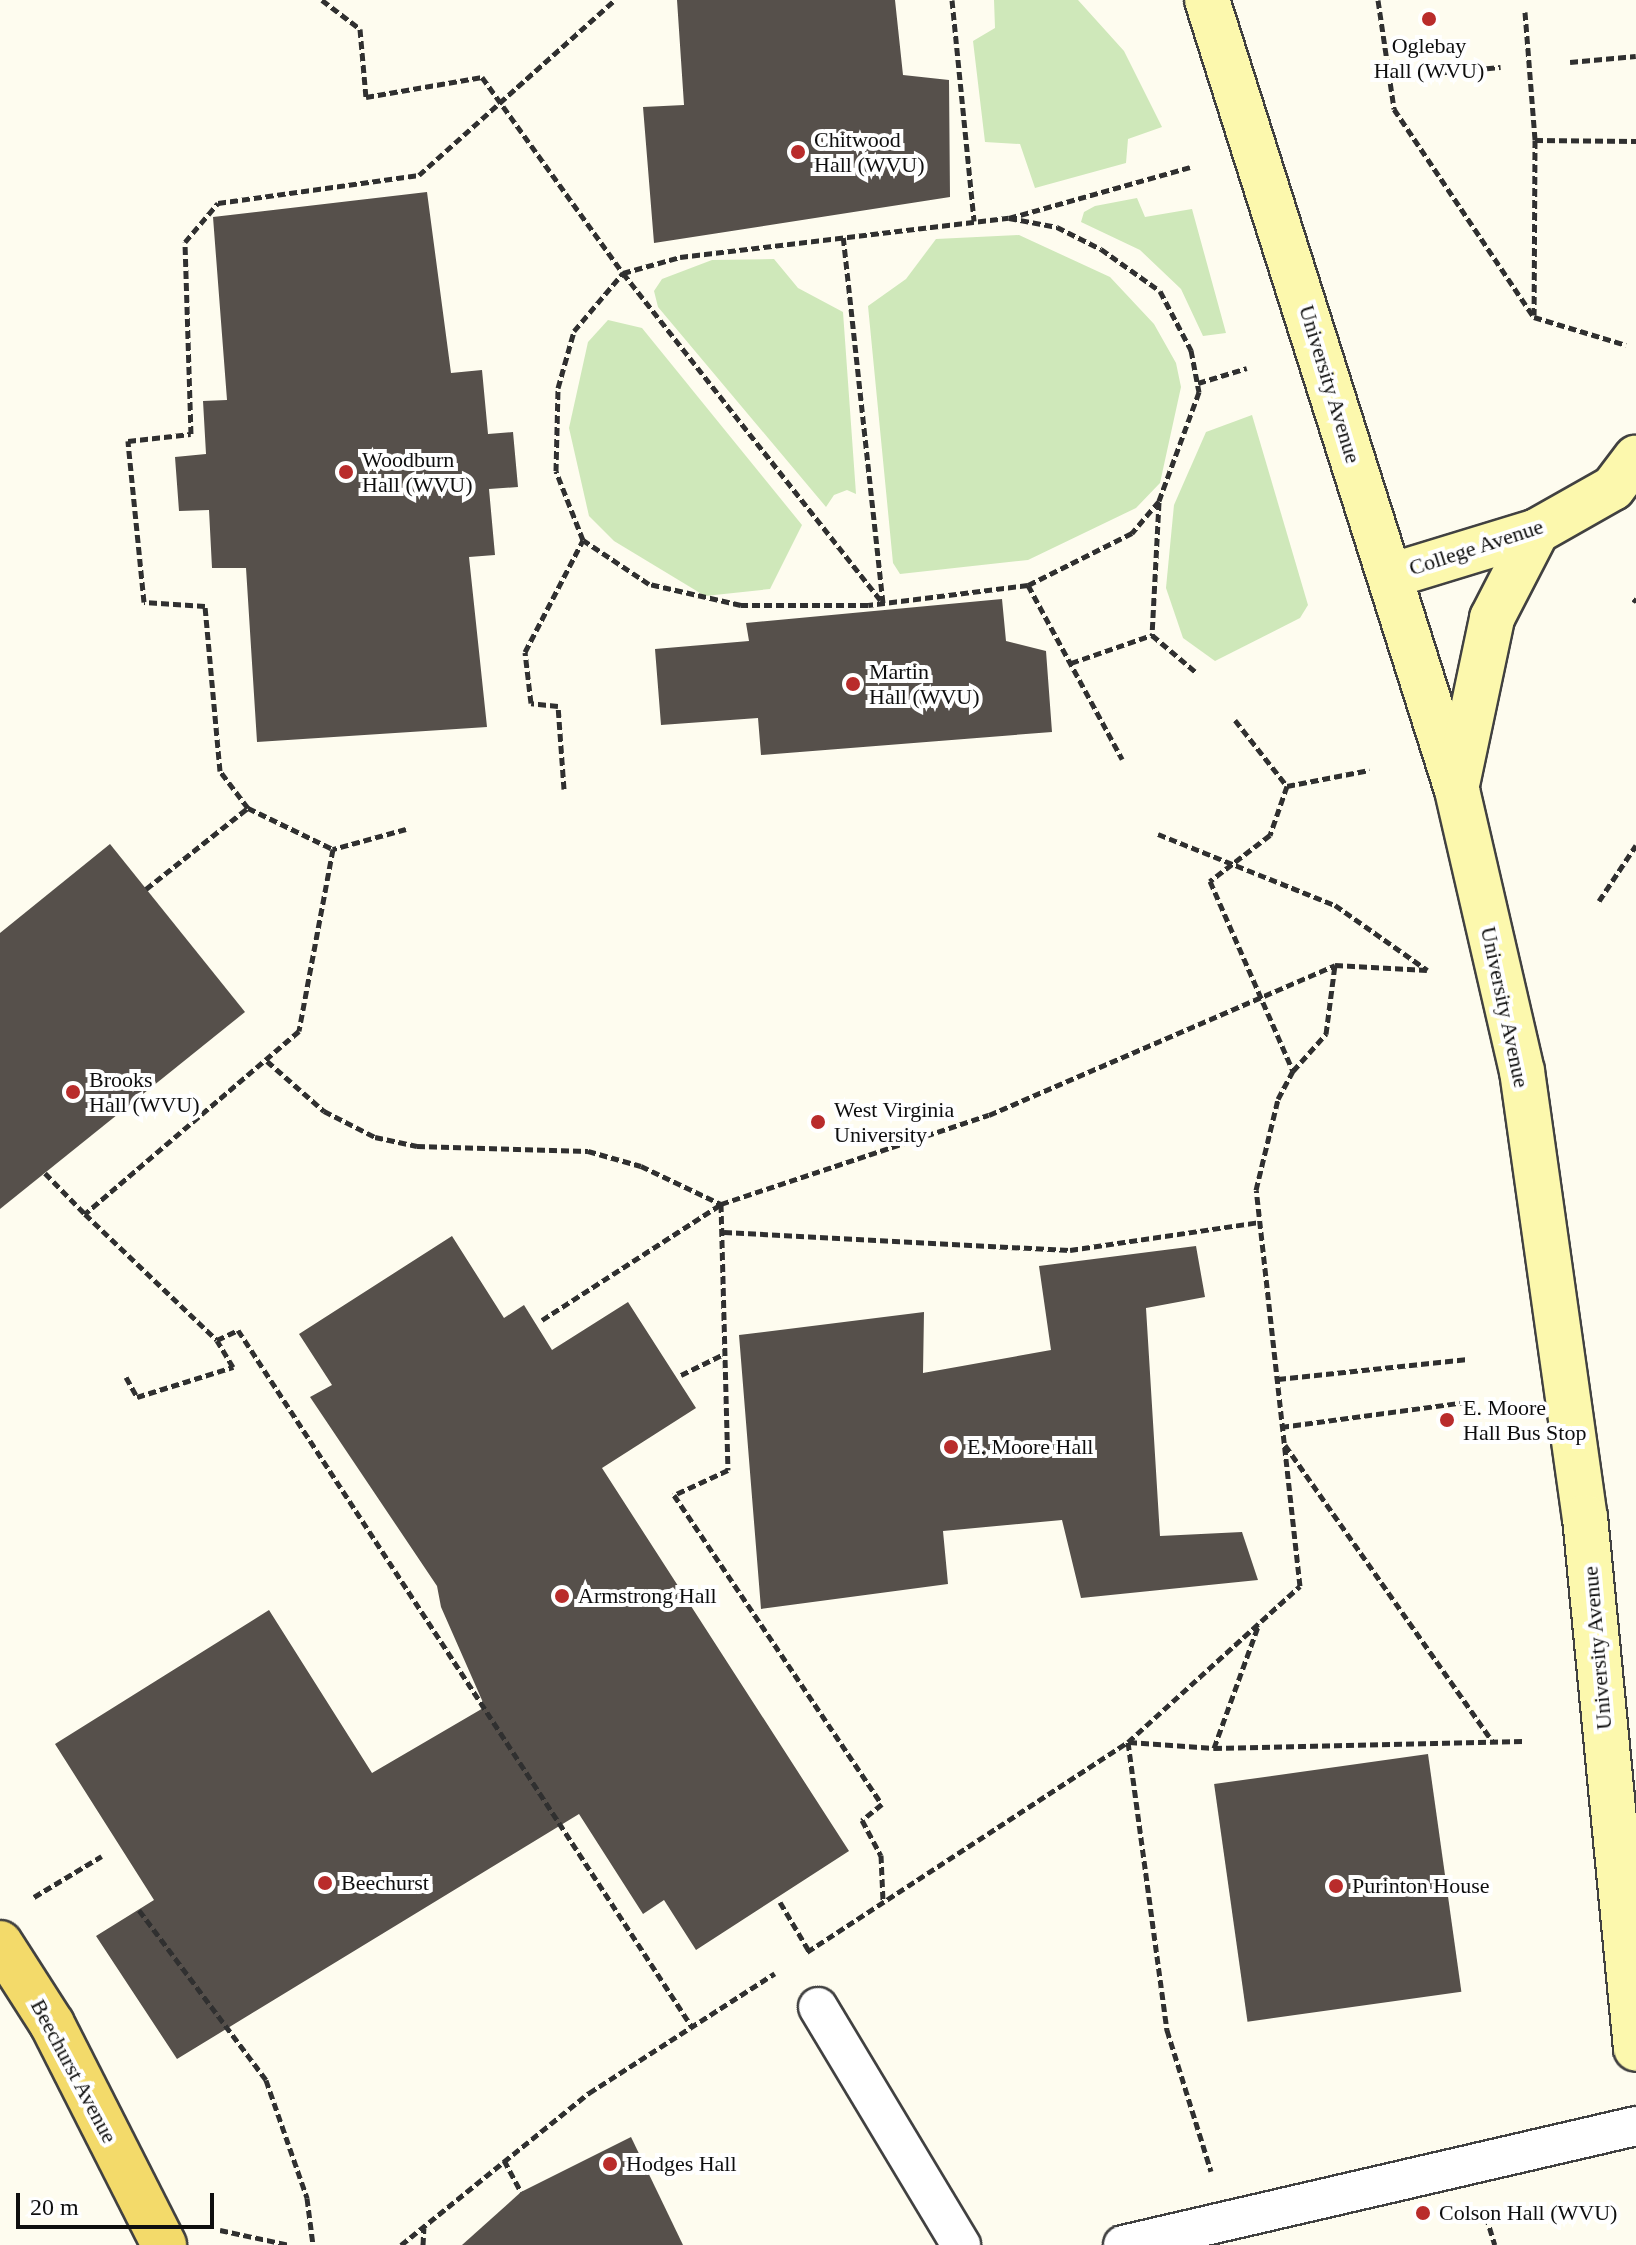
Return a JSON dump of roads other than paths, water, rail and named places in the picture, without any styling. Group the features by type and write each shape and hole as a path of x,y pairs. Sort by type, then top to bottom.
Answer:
{"main road":[{"name":"Beechurst Avenue","path":"0,1943 52,2024 164,2245"}],"street":[{"name":"University Avenue","path":"1207,0 1457,790 1522,1071 1570,1407 1636,2049"},
{"name":"College Avenue","path":"1390,576 1537,531 1613,488 1636,458"},
{"path":"1457,790 1467,719 1492,618 1537,531"}],"lane":[{"path":"818,2007 961,2245"},
{"path":"1123,2245 1636,2126"}],"place":[{"name":"Oglebay Hall (WVU)","path":"1429,19"},
{"name":"Chitwood Hall (WVU)","path":"798,152"},
{"name":"Woodburn Hall (WVU)","path":"346,472"},
{"name":"Martin Hall (WVU)","path":"853,684"},
{"name":"Brooks Hall (WVU)","path":"73,1092"},
{"name":"West Virginia University","path":"818,1122"},
{"name":"E. Moore Hall Bus Stop","path":"1447,1420"},
{"name":"E. Moore Hall","path":"951,1447"},
{"name":"Armstrong Hall","path":"562,1596"},
{"name":"Beechurst","path":"325,1883"},
{"name":"Purinton House","path":"1336,1886"},
{"name":"Hodges Hall","path":"610,2164"},
{"name":"Colson Hall (WVU)","path":"1423,2213"}]}
